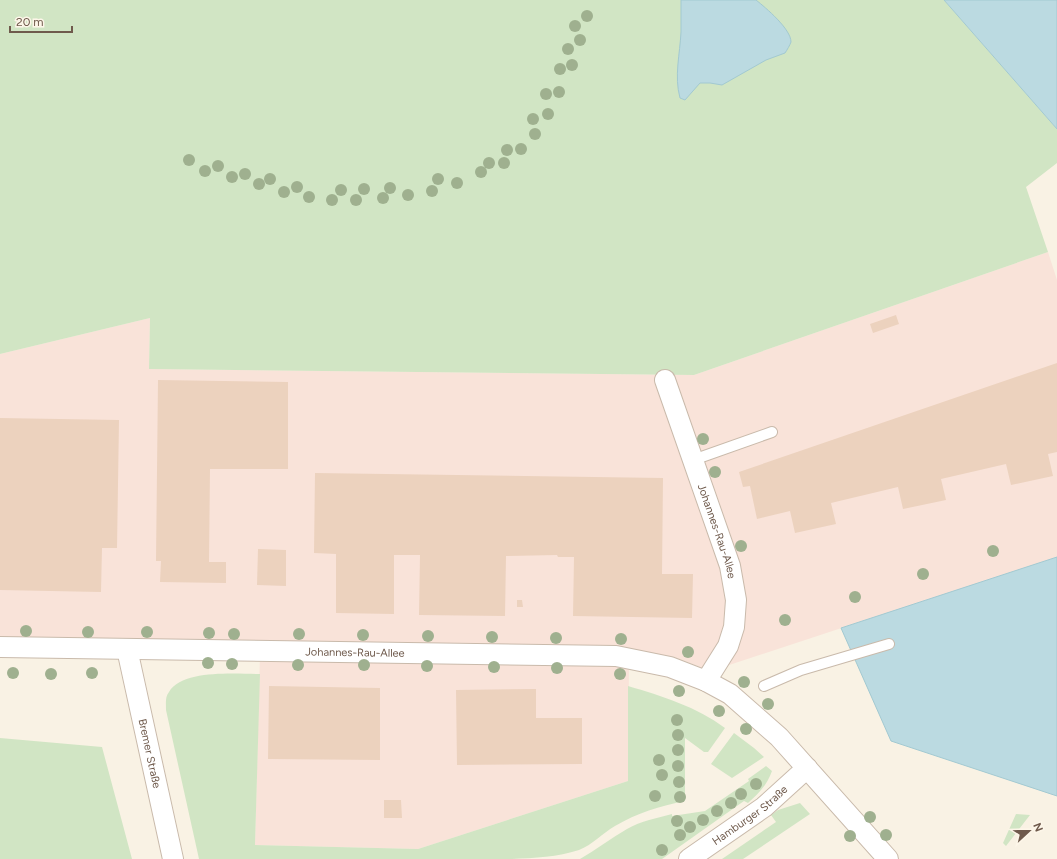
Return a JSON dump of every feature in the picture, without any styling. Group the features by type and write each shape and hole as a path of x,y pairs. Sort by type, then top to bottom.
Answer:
{"street":[{"name":"Johannes-Rau-Allee","path":"665,380 730,566 736,600 734,627 728,646 706,682"},
{"name":"Johannes-Rau-Allee","path":"0,647 616,656 670,667 730,694 779,737 888,859"},
{"name":"Bremer Straße","path":"127,649 173,859"},
{"name":"Hamburger Straße","path":"689,859 764,807 807,768"}],"lane":[{"path":"693,460 772,432"},
{"path":"764,686 801,670 889,644"}],"shaded area":[{"path":"1048,252 1057,280 1057,557 711,671 674,657 614,647 0,640 0,354 150,318 149,369 694,375"},
{"path":"260,654 629,664 628,781 418,849 255,845"}],"green space":[{"path":"0,0 944,0 1057,129 1057,163 1026,187 1048,252 694,375 149,369 150,318 0,354"},
{"path":"211,674 260,674 255,845 418,849 628,781 628,686 691,708 725,728 708,752 704,752 685,738 685,801 632,817 623,821 584,848 563,854 546,857 512,859 199,859 166,710 167,696 176,685 186,679 198,676"},
{"path":"734,733 764,757 732,778 711,764"},
{"path":"0,738 102,747 132,859 0,859"},
{"path":"766,766 772,771 768,780 756,796 748,803 744,801 662,859 580,859 632,826 672,814 672,816 705,811 749,781 748,779"},
{"path":"800,803 810,814 743,859 722,859 776,822 771,815 778,810"},
{"path":"1016,814 1030,815 1006,846 1003,843"}],"water":[{"path":"681,0 756,0 783,25 790,37 791,43 785,53 766,60 722,85 700,83 685,100 680,98 677,82 681,32"},
{"path":"944,0 1057,0 1057,129"},
{"path":"1057,557 1057,796 891,741 841,628"}],"building":[{"path":"896,315 899,324 873,333 870,324"},
{"path":"1057,363 1057,452 1048,454 1053,476 1011,485 1006,464 941,479 946,500 903,509 898,487 831,503 836,524 795,533 790,511 757,519 750,486 743,487 739,472"},
{"path":"158,380 288,382 288,469 210,469 209,562 226,562 226,583 160,582 161,561 156,561"},
{"path":"0,418 119,420 117,548 102,548 101,592 0,590"},
{"path":"315,473 663,478 662,574 693,574 692,618 573,616 574,557 558,557 557,555 506,556 505,616 419,615 420,555 394,555 394,614 336,613 336,554 314,553"},
{"path":"258,549 286,550 286,586 257,585"},
{"path":"517,600 522,600 523,607 517,607"},
{"path":"269,686 380,688 380,760 268,759"},
{"path":"536,689 536,718 582,718 582,764 457,765 456,690"},
{"path":"384,800 401,800 402,818 384,818"}]}
